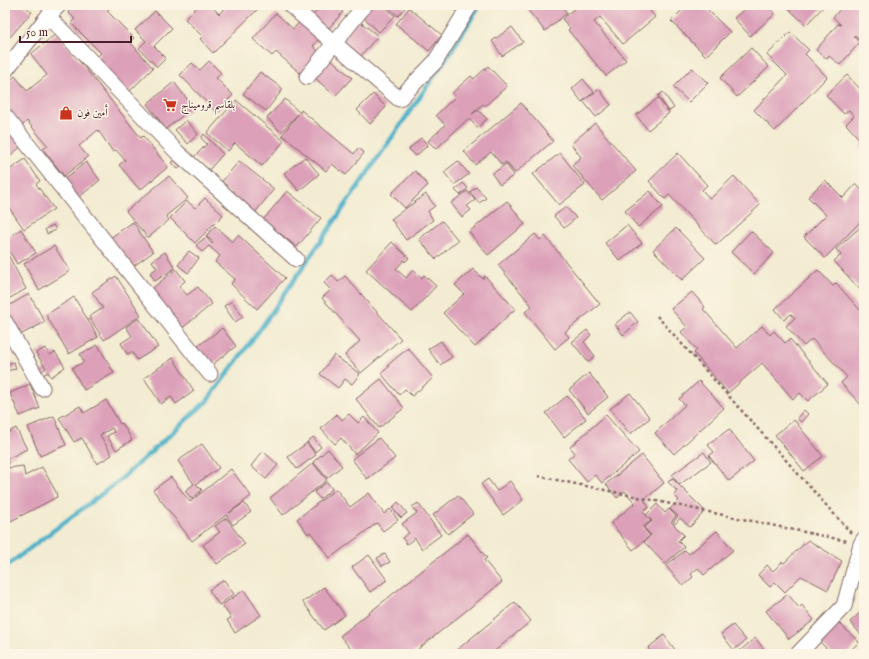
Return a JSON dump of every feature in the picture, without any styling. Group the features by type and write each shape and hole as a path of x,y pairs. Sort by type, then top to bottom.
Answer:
{"street":[{"path":"5,71 48,16 59,5"},
{"path":"290,5 399,99 435,62 470,5"},
{"path":"307,77 365,5"},
{"path":"48,16 177,152 296,259"},
{"path":"5,116 210,374"},
{"path":"5,322 42,388"},
{"path":"798,654 844,606 862,542"}],"path":[{"path":"657,316 862,542"},
{"path":"538,476 862,542"}],"building":[{"path":"5,5 24,5 32,12 10,37 5,33"},
{"path":"75,5 113,5 107,11 134,38 130,42 153,68 127,94 94,60 101,53 71,23 75,19 68,12"},
{"path":"199,5 211,5 219,14 228,5 259,5 260,7 213,53 200,39 203,37 185,19"},
{"path":"322,5 335,5 343,12 313,46 319,52 300,73 276,52 272,56 253,39 276,13 293,29 309,12 313,15"},
{"path":"365,5 384,5 395,16 379,32 358,12"},
{"path":"386,5 402,5 405,8 398,16"},
{"path":"530,5 561,5 567,13 545,31 526,8"},
{"path":"573,5 645,5 655,17 623,44 600,17 594,22 626,60 606,76 568,30 570,28 562,19 575,8"},
{"path":"687,5 703,5 730,32 706,56 671,21"},
{"path":"749,5 767,5 775,14 750,36 734,18"},
{"path":"785,5 825,5 806,25"},
{"path":"844,5 862,5 864,7 864,41 862,43 855,36 854,37 860,42 840,65 829,56 827,59 816,50 838,24 841,25 833,17"},
{"path":"409,8 442,35 429,51 396,24"},
{"path":"155,11 172,28 154,46 166,58 157,67 139,48 146,41 135,30"},
{"path":"358,20 378,36 357,60 338,43"},
{"path":"512,27 523,42 502,56 492,41"},
{"path":"790,32 809,50 805,54 827,77 775,131 754,110 787,75 767,55"},
{"name":"أمين فون","path":"57,33 141,138 143,136 168,167 140,190 119,165 125,160 116,150 113,152 98,130 79,146 88,157 64,176 43,149 48,146 27,121 22,126 5,105 5,85 15,76 27,91 47,75 31,54"},
{"path":"751,48 769,67 737,97 720,78"},
{"path":"330,58 352,78 335,96 313,76"},
{"path":"209,61 221,73 216,78 233,95 216,112 180,75 192,63 200,70"},
{"path":"488,66 507,86 485,106 483,104 472,114 478,110 487,119 477,128 469,118 436,149 428,141 445,125 436,115 455,97 452,93 471,76 474,79"},
{"path":"692,68 708,83 689,102 673,87"},
{"path":"260,72 283,89 266,111 243,94"},
{"path":"847,75 864,93 864,151 860,146 863,143 846,124 854,116 849,110 844,114 826,95"},
{"path":"583,79 594,92 582,102 572,89"},
{"name":"بلقاسم قروميناج","path":"174,82 193,107 166,129 147,104"},
{"path":"599,89 611,105 596,117 583,101"},
{"path":"663,92 674,108 669,111 658,96"},
{"path":"373,94 386,107 370,124 357,110"},
{"path":"658,98 669,113 648,130 636,115"},
{"path":"285,99 300,113 301,110 354,154 358,148 364,153 346,175 332,164 326,171 282,135 298,114 281,132 267,118"},
{"path":"236,100 284,141 262,166 235,143 228,151 207,133"},
{"path":"521,103 553,141 515,173 506,162 502,165 491,152 475,165 464,151"},
{"path":"186,120 198,134 188,144 175,130"},
{"path":"5,121 23,145 5,160"},
{"path":"595,123 636,171 602,200 572,165 581,157 571,144"},
{"path":"204,134 223,154 208,171 194,157 207,144 201,138"},
{"path":"421,138 428,145 416,156 409,149"},
{"path":"560,153 585,185 559,205 533,174"},
{"path":"678,153 707,185 702,190 710,199 734,176 760,205 716,245 669,195 665,199 649,181"},
{"path":"176,157 183,163 178,169 171,163"},
{"path":"305,157 319,174 299,191 284,173"},
{"path":"25,159 40,181 36,184 54,209 24,229 5,202 5,191 7,190 5,187 5,173"},
{"path":"239,161 274,189 254,214 219,185"},
{"path":"458,161 469,174 454,185 444,172"},
{"path":"86,162 100,180 77,199 62,181"},
{"path":"506,164 514,175 500,185 492,174"},
{"path":"415,171 428,185 405,208 391,194"},
{"path":"169,176 188,198 166,216 169,220 148,238 126,211"},
{"path":"825,180 843,198 856,184 864,193 864,218 825,258 804,237 826,215 808,197"},
{"path":"463,183 468,188 460,195 455,190"},
{"path":"476,187 486,198 479,203 470,192"},
{"path":"287,191 321,218 297,247 263,220"},
{"path":"467,191 475,200 467,206 471,210 462,217 451,203"},
{"path":"650,191 663,207 638,227 625,211"},
{"path":"426,194 435,206 428,211 433,220 406,240 391,219"},
{"path":"205,198 223,215 195,243 170,218 187,201 195,208"},
{"path":"507,201 525,224 488,255 469,232"},
{"path":"566,207 576,218 564,228 554,216"},
{"path":"442,221 458,240 436,259 419,239"},
{"path":"133,222 153,252 131,268 110,238"},
{"path":"864,224 863,293 834,261 841,255 836,249"},
{"path":"53,225 56,230 47,234 45,229"},
{"path":"627,225 642,243 620,261 605,243"},
{"path":"215,226 232,242 238,235 285,278 257,309 231,284 235,279 215,262 220,256 209,246 202,252 196,245 206,237 212,244 213,242 206,236"},
{"path":"676,228 705,258 682,280 653,250"},
{"path":"21,229 36,253 17,264 5,244 5,240"},
{"path":"751,231 774,253 754,274 731,252"},
{"path":"535,234 540,240 545,236 600,304 565,332 569,337 555,349 525,312 532,306 498,265"},
{"path":"392,242 409,258 405,262 404,260 396,269 406,278 413,270 422,278 424,275 436,286 412,312 366,270"},
{"path":"54,246 70,271 39,290 24,264"},
{"path":"5,249 26,289 5,301"},
{"path":"189,251 199,258 188,273 178,265"},
{"path":"165,252 175,268 155,281 150,273 157,268 152,261"},
{"path":"176,269 185,281 179,286 187,295 198,287 212,304 180,330 149,291"},
{"path":"473,269 483,279 485,276 515,309 475,347 443,313 464,294 455,285"},
{"path":"818,270 833,286 836,283 860,310 864,306 864,339 859,344 860,346 864,344 863,407 841,383 847,377 812,339 804,346 786,326 795,318 791,314 784,320 775,309"},
{"path":"332,275 338,282 345,276 401,339 361,373 345,355 360,341 322,298 331,290 324,283"},
{"path":"116,276 141,315 104,340 89,317 103,308 92,292"},
{"path":"692,292 705,307 703,309 737,348 762,326 770,335 774,331 785,343 790,339 828,384 808,401 800,393 793,399 762,363 728,393 694,353 697,350 681,332 687,327 671,309"},
{"path":"29,294 45,322 18,336 5,312 5,308"},
{"path":"74,297 98,337 69,354 46,315"},
{"path":"232,301 243,317 235,322 224,306"},
{"path":"630,312 638,322 623,335 615,324"},
{"path":"139,318 158,347 137,360 132,352 127,354 121,343 132,336 126,327"},
{"path":"222,328 236,346 208,368 194,349"},
{"path":"587,330 591,335 584,342 595,356 588,362 572,342"},
{"path":"441,341 452,357 440,365 428,349"},
{"path":"98,345 114,373 84,390 72,368 84,362 80,354"},
{"path":"45,348 50,355 55,352 65,367 51,377 48,372 40,377 38,374 46,368 36,353"},
{"path":"408,348 433,378 412,396 405,389 399,395 381,373"},
{"path":"334,355 360,374 352,384 345,379 338,388 320,374"},
{"path":"173,358 194,391 176,404 171,397 161,404 144,378"},
{"path":"14,362 16,369 5,371 5,364"},
{"path":"589,373 608,397 588,413 569,390"},
{"path":"381,379 404,408 379,428 356,399"},
{"path":"699,381 724,408 674,454 655,433 685,405 679,399"},
{"path":"30,384 40,408 20,416 10,393"},
{"path":"630,393 650,418 630,434 610,409"},
{"path":"567,396 586,419 564,437 546,413"},
{"path":"106,400 120,424 122,423 132,440 116,450 107,436 114,432 112,428 100,435 112,455 97,464 82,438 74,442 59,418 80,406 84,413"},
{"path":"804,410 808,414 801,422 797,418"},
{"path":"337,414 342,420 349,414 358,423 364,417 378,433 355,454 341,438 335,444 321,429"},
{"path":"606,415 639,452 602,483 595,475 587,482 568,459 575,453 570,447"},
{"path":"54,416 66,445 40,456 28,427"},
{"path":"794,420 823,456 804,471 775,435"},
{"path":"16,428 27,449 7,459 9,468 23,466 25,476 42,467 56,492 57,497 9,522 5,511 5,503 9,501 5,494 5,434"},
{"path":"729,429 754,461 729,481 709,456 714,452 708,445"},
{"path":"313,437 321,447 315,452 307,442"},
{"path":"379,438 395,458 367,479 352,459"},
{"path":"307,443 316,455 297,469 288,457"},
{"path":"202,444 219,468 196,484 202,490 192,499 185,491 194,484 178,461"},
{"path":"328,449 342,466 327,478 313,462"},
{"path":"263,451 278,465 266,479 251,466"},
{"path":"704,452 711,462 679,485 672,475"},
{"path":"642,455 664,483 644,500 649,507 643,512 651,521 643,527 650,536 633,550 611,523 635,503 625,491 617,498 606,484"},
{"path":"313,463 327,480 283,515 270,498"},
{"path":"231,469 251,496 229,513 244,503 251,512 233,525 226,515 192,541 153,490 171,477 190,502"},
{"path":"672,478 705,511 690,527 680,518 675,524 673,522 678,516 670,509 679,500 674,495 677,491 668,482"},
{"path":"488,479 497,491 510,481 523,500 503,515 481,484"},
{"path":"327,482 332,489 320,499 314,492"},
{"path":"336,489 350,507 369,493 384,514 390,509 398,520 383,531 377,523 330,558 310,532 308,534 297,519"},
{"path":"458,495 473,514 448,534 433,515"},
{"path":"398,502 407,513 401,518 392,508"},
{"path":"418,503 441,535 422,549 415,538 407,544 402,538 409,533 402,524 417,513 412,507"},
{"path":"657,504 665,513 669,509 676,516 671,522 684,535 678,541 684,547 665,564 644,542 651,535 644,528 652,521 646,515"},
{"path":"226,518 245,544 217,564 203,545 220,532 215,526"},
{"path":"717,531 733,550 704,575 698,568 691,574 693,577 683,586 666,566 685,550 689,554"},
{"path":"468,534 487,558 484,560 502,582 412,654 355,654 340,636"},
{"path":"808,540 842,561 828,590 801,576 785,592 775,582 770,587 758,575 767,565 773,571 782,562 784,563"},
{"path":"385,554 390,562 382,566 377,558"},
{"path":"369,555 387,580 370,592 352,567"},
{"path":"224,580 234,594 219,605 209,590"},
{"path":"324,587 345,615 324,630 303,602"},
{"path":"244,590 261,615 235,633 227,620 231,618 222,605"},
{"path":"788,594 799,608 802,605 814,620 789,639 766,611"},
{"path":"515,602 531,621 491,654 452,654"},
{"path":"864,609 864,638 850,622"},
{"path":"839,623 859,642 847,654 832,654 820,642"},
{"path":"733,625 746,640 734,650 721,634"},
{"path":"664,635 676,651 672,654 653,654 648,648"},
{"path":"755,638 768,654 736,654"}],"waterway":[{"path":"5,567 119,481 207,401 261,328 448,56 480,5"}],"place":[{"name":"بلقاسم قروميناج","path":"170,105"},
{"name":"أمين فون","path":"66,113"}]}
